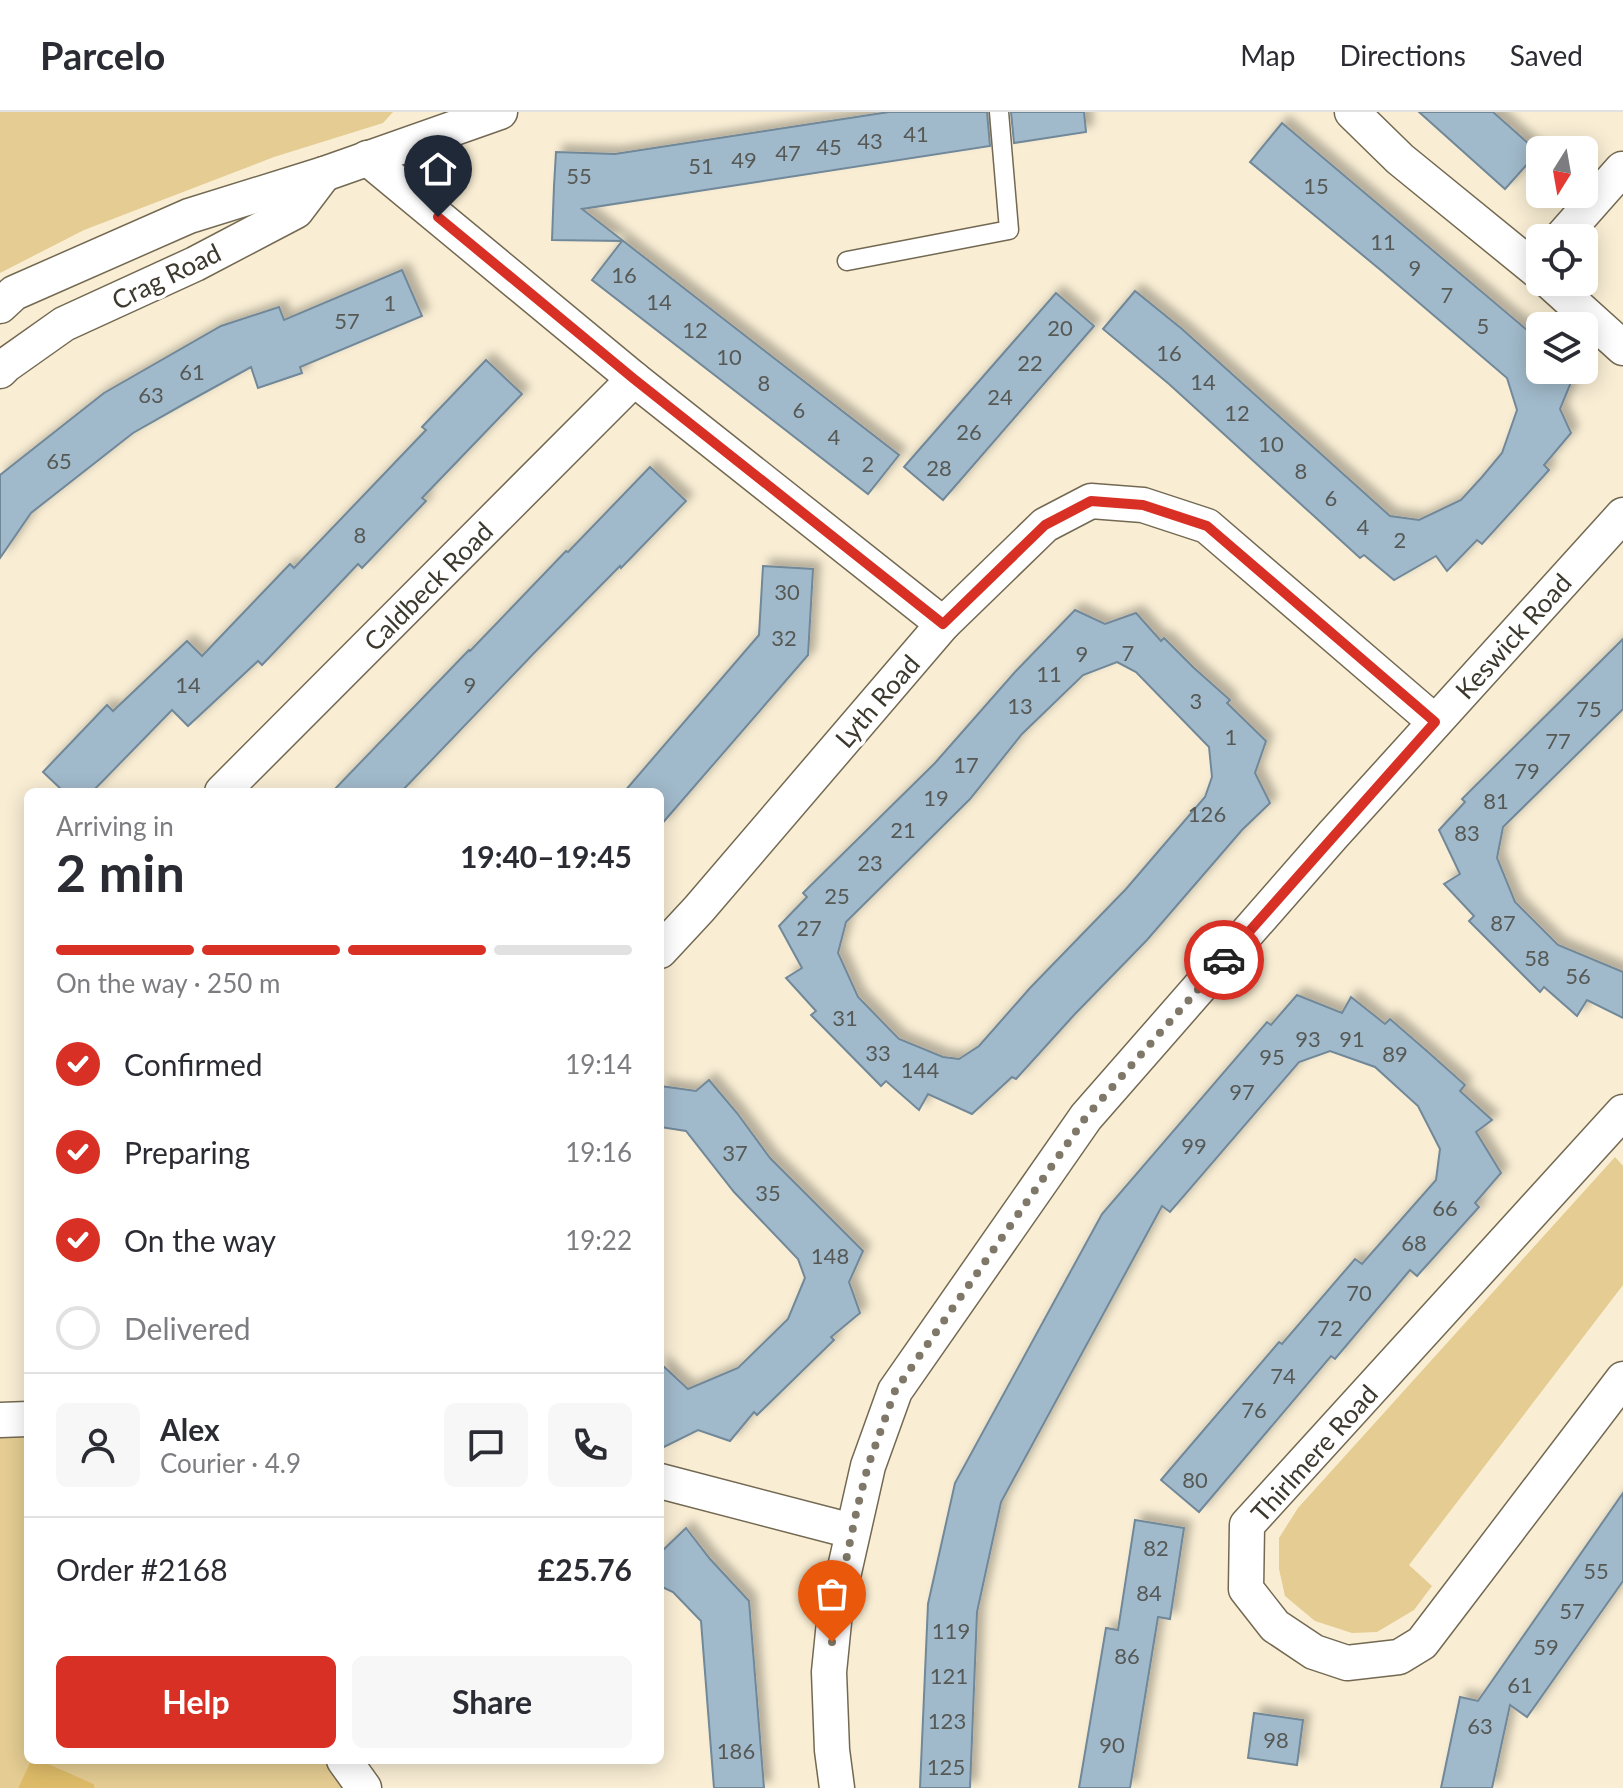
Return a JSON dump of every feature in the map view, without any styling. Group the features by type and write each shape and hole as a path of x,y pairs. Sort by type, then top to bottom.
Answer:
{"street":[{"name":"Crag Road","path":"0,306 14,293 189,216 324,174 500,112"},
{"path":"1352,112 1400,159 1526,259"},
{"path":"367,158 634,379 943,624"},
{"path":"1573,224 1622,169"},
{"name":"Crag Road","path":"0,371 64,324 195,264 296,211 324,174"},
{"path":"1568,296 1623,348"},
{"name":"Caldbeck Road","path":"226,788 634,379"},
{"name":"Lyth Road","path":"664,947 943,624 1045,525 1091,501 1143,505 1207,526 1435,722"},
{"name":"Keswick Road","path":"837,1788 829,1672 835,1612 868,1466 895,1391 1086,1117 1332,836 1623,515"},
{"name":"Thirlmere Road","path":"1623,1112 1247,1525 1246,1589 1275,1626 1314,1652 1347,1663 1399,1657 1422,1643 1623,1379"},
{"path":"0,1420 24,1419"},
{"path":"664,1482 852,1531"},
{"path":"347,1764 364,1788"}],"lane":[{"path":"847,261 1009,230 999,112"}],"shaded area":[{"path":"0,112 393,112 383,123 274,157 84,230 0,273"},
{"path":"1615,1157 1623,1166 1623,1285 1409,1565 1432,1586 1414,1610 1377,1632 1352,1633 1315,1621 1285,1596 1279,1569 1279,1538 1298,1508"},
{"path":"24,1419 24,1764 29,1764 18,1788 0,1788 0,1420"},
{"path":"29,1764 49,1764 94,1784 95,1788 18,1788"},
{"path":"49,1764 347,1764 364,1788 95,1788 94,1784"}],"building":[{"path":"889,112 987,112 990,146 582,209 899,455 868,494 592,280 622,241 552,240 554,186 556,152 615,154"},
{"path":"1011,112 1084,112 1086,132 1014,143"},
{"path":"1419,112 1493,112 1526,141 1526,165 1505,189"},
{"path":"1282,123 1526,329 1526,384 1570,384 1560,409 1571,433 1544,465 1549,470 1482,544 1477,540 1447,571 1436,556 1394,580 1364,555 1360,558 1169,384 1103,329 1135,291 1182,329 1390,516 1419,520 1461,500 1482,477 1502,453 1517,410 1507,378 1250,162"},
{"path":"402,270 422,316 300,367 302,373 258,388 251,367 133,433 31,513 0,558 0,475 104,393 221,326 279,307 284,320"},
{"path":"1056,293 1094,326 943,500 904,467"},
{"path":"486,360 522,394 422,498 426,501 362,568 358,564 262,665 258,661 188,726 172,710 96,788 60,788 43,772 107,705 113,711 187,641 202,656 290,564 294,568 426,430 422,427"},
{"path":"650,467 686,501 405,788 336,788 566,551"},
{"path":"763,566 813,569 808,655 664,821 664,788 627,788 759,635"},
{"path":"1075,610 1105,624 1136,613 1161,641 1164,638 1230,700 1227,703 1266,741 1255,773 1270,803 1016,1079 1012,1077 972,1114 928,1094 919,1110 886,1081 881,1086 811,1015 816,1011 786,978 802,968 779,926 807,897 803,893 935,763 1015,672","holes":["1117,662 1136,672 1209,747 1212,777 1205,797 1126,889 1030,988 979,1046 959,1059 943,1057 899,1039 858,997 838,953 846,922 970,799 1022,734 1083,675"]},
{"path":"1623,639 1623,709 1503,827 1497,858 1515,902 1558,945 1623,972 1623,1018 1587,1000 1577,1016 1544,987 1540,992 1469,921 1474,916 1444,884 1460,874 1439,830 1465,802 1462,799"},
{"path":"1297,995 1342,1013 1351,997 1385,1024 1390,1019 1428,1052 1465,1085 1460,1091 1492,1120 1476,1132 1501,1173 1475,1203 1479,1207 1417,1276 1410,1270 1335,1359 1331,1356 1199,1512 1161,1480 1355,1259 1362,1264 1436,1180 1440,1149 1418,1106 1375,1067 1330,1051 1299,1062 1170,1212 1162,1206 1001,1502 977,1612 970,1788 920,1788 928,1604 955,1483 1102,1214 1267,1022 1271,1025"},
{"path":"709,1080 770,1158 863,1251 849,1282 860,1313 831,1337 834,1340 757,1415 754,1412 730,1441 698,1430 664,1447 664,1367 688,1389 738,1368 788,1319 805,1278 798,1259 734,1192 686,1131 664,1128 664,1087 696,1091"},
{"path":"1623,1493 1623,1581 1527,1717 1510,1705 1492,1788 1441,1788 1460,1697 1478,1701"},
{"path":"1135,1520 1184,1528 1170,1619 1158,1617 1130,1788 1079,1788 1106,1628 1118,1630"},
{"path":"686,1528 749,1601 764,1788 714,1788 701,1621 673,1592 664,1588 664,1549"},
{"path":"1254,1713 1303,1720 1297,1765 1248,1758"}],"way so far":[{"path":"832,1642 835,1612 857,1509 868,1466 895,1391 1086,1117 1224,960"}],"route":[{"path":"438,217 634,379 943,624 1045,525 1091,501 1143,505 1207,526 1435,722 1224,960"}]}
